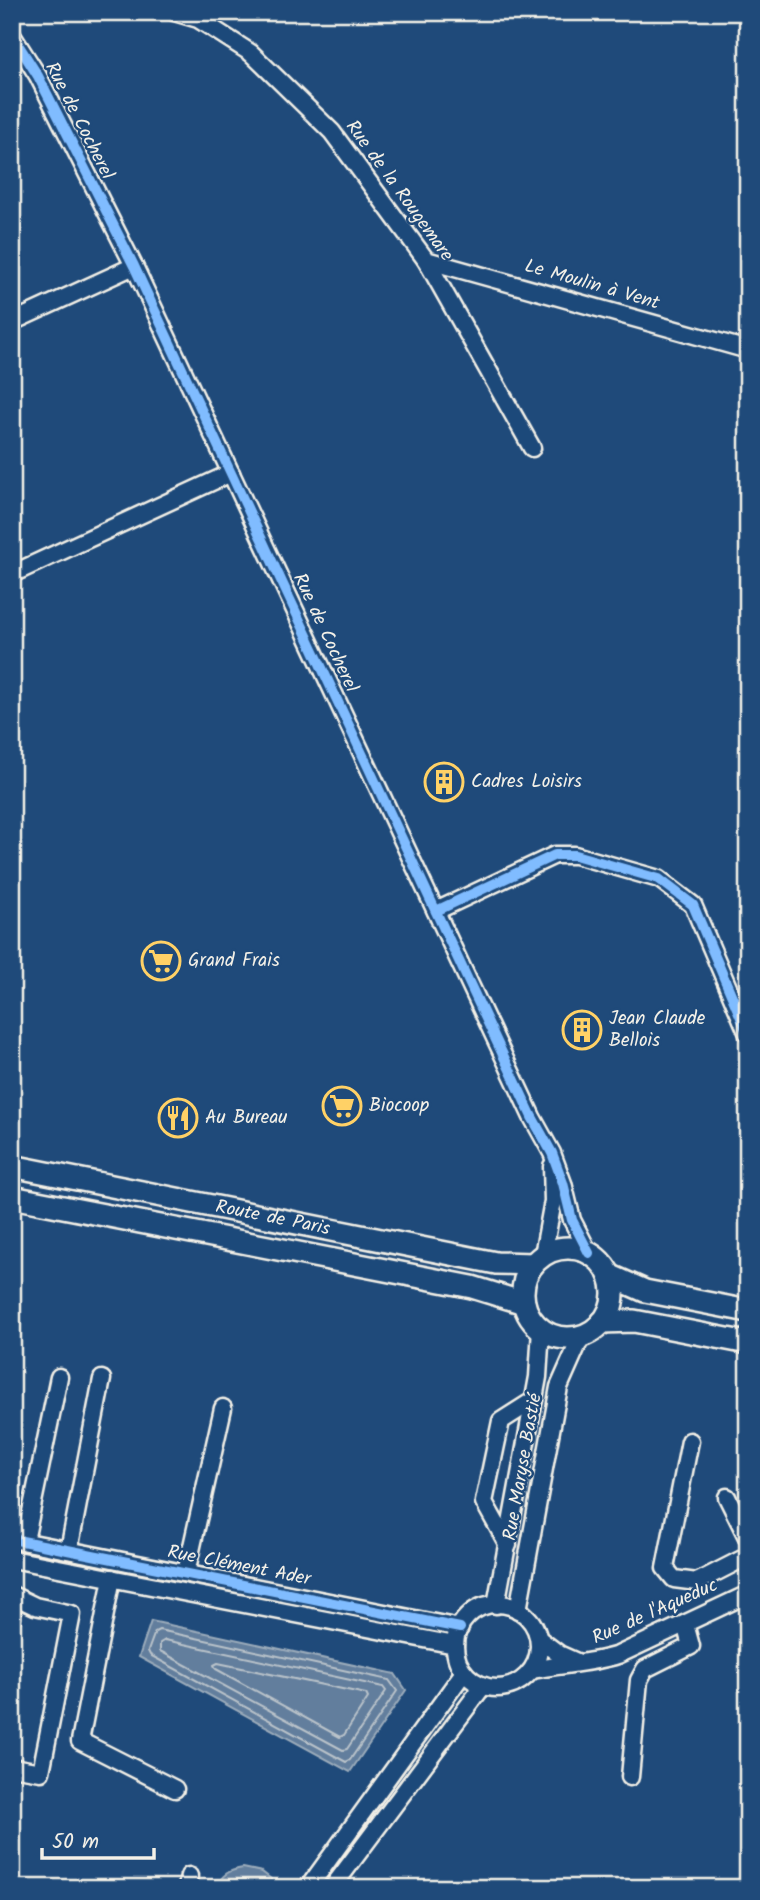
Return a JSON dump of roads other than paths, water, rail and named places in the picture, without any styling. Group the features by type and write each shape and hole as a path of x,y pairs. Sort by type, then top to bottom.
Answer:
{"main road":[{"name":"Route de Paris","path":"12,1166 496,1263 538,1259"},
{"name":"Route de Paris","path":"12,1197 471,1287 524,1303"},
{"path":"602,1322 612,1299 609,1275 600,1262 589,1253 566,1248 538,1259 526,1276 523,1289 524,1303 541,1329 561,1337 582,1335 602,1322 634,1321 748,1343"},
{"path":"609,1275 645,1291 748,1311"}],"street":[{"name":"Rue de la Rougemare","path":"174,12 198,19 251,53 332,132 426,260 532,448"},
{"name":"Rue de Cocherel","path":"12,35 38,76 134,266 552,1153 572,1220 589,1253"},
{"name":"Le Moulin à Vent","path":"426,260 748,350"},
{"path":"12,322 134,266"},
{"path":"12,574 231,473"},
{"path":"436,911 555,855 575,855 659,879 693,905 748,1034"},
{"name":"Rue de Cocherel","path":"538,1259 553,1201 552,1153"},
{"name":"Rue Maryse Bastié","path":"496,1605 534,1400 541,1356 541,1329"},
{"name":"Rue Maryse Bastié","path":"518,1610 559,1387 582,1335"},
{"path":"19,1540 59,1377"},
{"path":"69,1550 102,1379"},
{"path":"508,1545 484,1502 501,1421 534,1400"},
{"path":"186,1573 223,1408"},
{"path":"690,1441 665,1568 674,1579 696,1582 748,1556"},
{"path":"727,1497 748,1539"},
{"name":"Rue Clément Ader","path":"19,1540 460,1628"},
{"name":"Rue Clément Ader","path":"13,1561 455,1645"},
{"path":"112,1578 80,1741 175,1789"},
{"path":"12,1595 35,1606 72,1614 41,1772 12,1767"},
{"name":"Rue de l'Aqueduc","path":"532,1670 578,1662 596,1662 618,1655 747,1596"},
{"path":"496,1605 518,1610 528,1618 538,1639 539,1650 532,1670 512,1686 483,1686 473,1681 464,1672 457,1658 455,1645 460,1628 475,1611 496,1605"},
{"path":"12,1607 12,1618"},
{"path":"630,1777 639,1680 645,1669 691,1646 685,1624"},
{"name":"Rue de l'Aqueduc","path":"538,1639 559,1654 578,1662"},
{"path":"308,1888 464,1672"},
{"path":"332,1888 483,1686"}],"water":[{"path":"151,1621 395,1674 406,1690 350,1772 139,1657"},
{"path":"243,1868 262,1872 271,1879 272,1888 217,1888 227,1874"}],"place":[{"name":"Cadres Loisirs","path":"444,782"},
{"name":"Grand Frais","path":"161,961"},
{"name":"Jean Claude Bellois","path":"582,1030"},
{"name":"Biocoop","path":"342,1106"},
{"name":"Au Bureau","path":"178,1118"}]}
